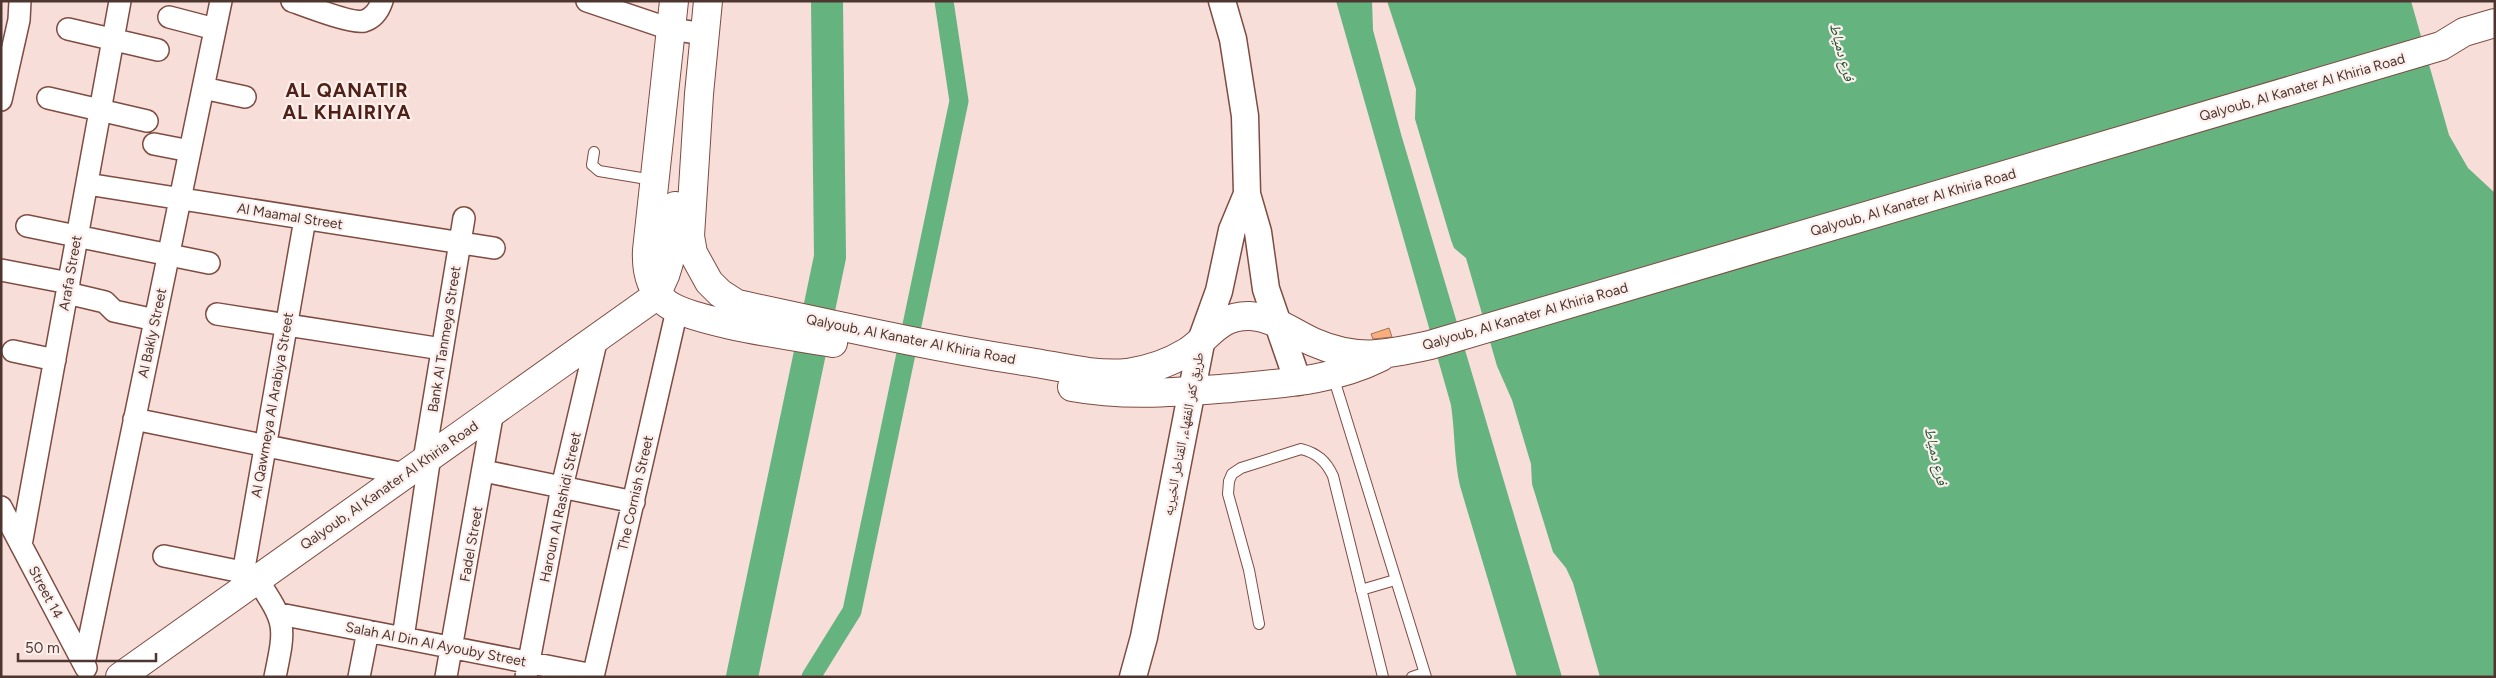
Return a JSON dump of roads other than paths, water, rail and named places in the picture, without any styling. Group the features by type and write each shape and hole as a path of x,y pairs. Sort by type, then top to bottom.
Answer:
{"main road":[{"path":"667,301 648,275 646,262 674,1"},
{"name":"Qalyoub, Al Kanater Al Khiria Road","path":"708,1 699,94 690,236 694,253 709,282 720,293 737,304 1102,392 1148,394 1298,382 1333,376 1364,366 1384,355"},
{"name":"Qalyoub, Al Kanater Al Khiria Road","path":"120,677 246,581 649,302 667,301 710,320 963,360 1092,372 1126,373 1142,370 1174,359 1188,351 1212,328 1238,317 1265,318 1330,348 1366,355 1384,355 1430,345 2441,46 2464,32 2495,23"},
{"name":"Qalyoub, Al Kanater Al Khiria Road","path":"2441,46 2468,46 2495,40"},
{"path":"667,301 666,278 670,263 684,118 699,94"}],"street":[{"path":"1,100 8,41 20,1"},
{"name":"Arafa Street","path":"21,545 120,1"},
{"name":"Al Bakly Street","path":"87,671 134,419 221,1"},
{"path":"292,1 357,22 372,18 377,13 382,1"},
{"path":"586,1 670,29 705,34"},
{"name":"طريق كفر الفقهاء, القناطر الخيريه","path":"1222,1 1233,40 1245,116 1247,194 1258,232 1266,289 1298,382"},
{"path":"169,17 215,29"},
{"path":"68,29 158,50"},
{"path":"203,88 246,97"},
{"path":"48,98 147,121"},
{"path":"154,144 190,151"},
{"name":"Al Maamal Street","path":"87,184 494,248"},
{"name":"طريق كفر الفقهاء, القناطر الخيريه","path":"1133,677 1144,637 1202,338 1219,291 1232,230 1247,194"},
{"name":"Al Qawmeya Al Arabiya Street","path":"246,581 264,445 305,218"},
{"name":"Bank Al Tanmeya Street","path":"403,638 419,463 442,349 464,218"},
{"path":"27,226 208,263"},
{"path":"1,270 68,288 105,302 114,312 155,320"},
{"name":"The Cornish Street","path":"593,676 634,502 667,301"},
{"path":"217,314 442,349"},
{"name":"Haroun Al Rashidi Street","path":"527,670 562,487 597,338"},
{"path":"13,351 54,360"},
{"name":"Fadel Street","path":"446,677 484,471 493,411"},
{"path":"134,419 264,445 419,463"},
{"path":"484,471 634,502"},
{"name":"Street 14","path":"2,509 87,671"},
{"path":"164,556 246,581 280,614 283,634 275,677"},
{"name":"Salah Al Din Al Ayouby Street","path":"280,614 452,648 527,670 593,676"},
{"path":"359,677 368,631"}],"lane":[{"path":"594,152 592,165 599,170 654,180"},
{"path":"1333,376 1425,675 1412,677"},
{"path":"1259,624 1249,570 1227,487 1229,480 1236,471 1277,455 1301,450 1309,451 1323,460 1329,467 1383,677"},
{"path":"1361,590 1395,580"}],"water":[{"path":"1336,1 1372,1 1373,30 1401,134 1562,677 1517,677 1460,486 1451,405"},
{"name":"فرع دمياط","path":"1387,1 2411,1 2449,135 2468,168 2495,193 2495,677 1600,677 1573,583 1566,568 1553,552 1532,484 1531,464 1512,400 1497,366 1466,258 1454,248 1451,240 1415,119 1416,89"}],"waterway":[{"path":"742,677 830,257 827,1"},
{"path":"811,677 852,611 959,101 944,1"}],"district":[{"name":"AL QANATIR AL KHAIRIYA","path":"347,101"}]}
